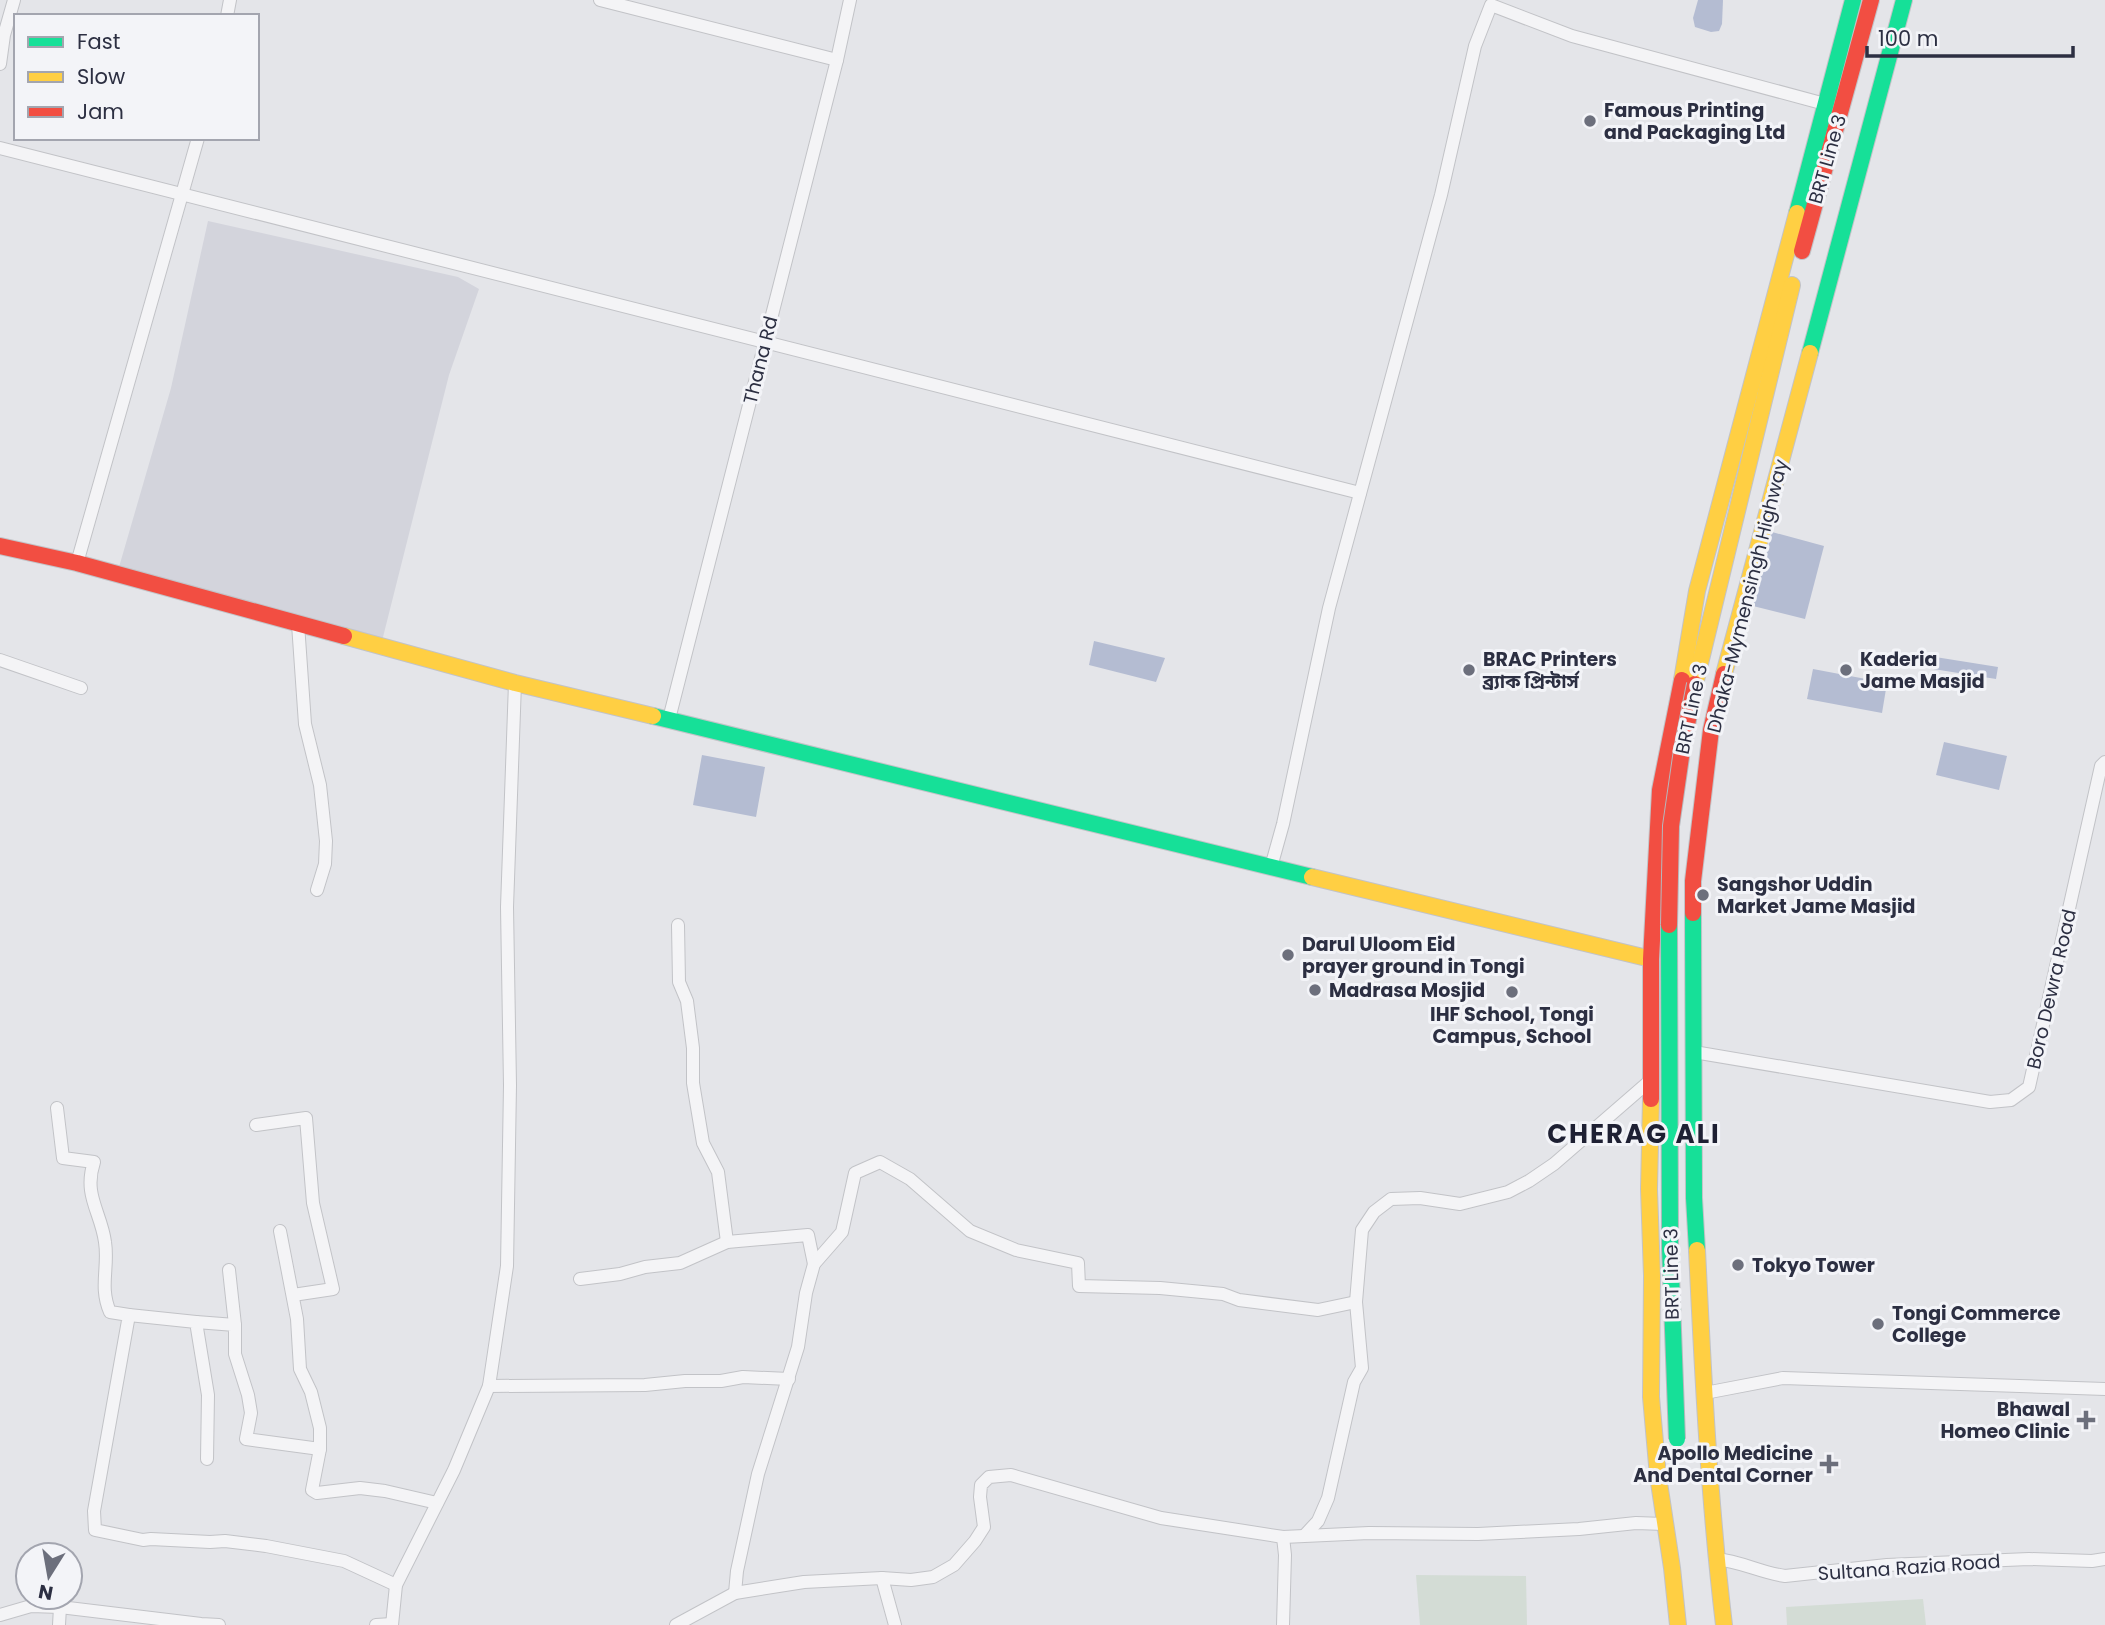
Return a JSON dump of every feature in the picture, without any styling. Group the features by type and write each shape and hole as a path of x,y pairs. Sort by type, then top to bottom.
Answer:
{"main road":[{"path":"1678,1625 1656,1463 1651,1397 1651,959 1660,790 1697,591 1853,0"},
{"name":"BRT Line 3","path":"1677,1438 1669,1187 1671,826 1695,684 1796,272 1871,0"},
{"name":"Dhaka-Mymensingh Highway","path":"1724,1625 1706,1435 1694,1198 1693,881 1711,730 1728,658 1904,0"},
{"path":"0,546 77,564 515,683 1651,959"}],"street":[{"path":"0,65 4,35 14,0"},
{"path":"600,0 837,60"},
{"name":"Thana Rd","path":"669,719 850,0"},
{"path":"1271,867 1283,824 1329,608 1441,195 1475,46 1491,2 1572,36 1825,104"},
{"path":"77,564 197,140"},
{"path":"0,148 1360,493"},
{"path":"298,624 305,724 320,785 326,841 325,864 317,890"},
{"path":"0,660 81,688"},
{"path":"376,1625 392,1624 396,1585 454,1470 489,1386 507,1266 510,1085 508,908 515,683"},
{"name":"Boro Dewra Road","path":"1695,1052 1990,1102 2011,1100 2029,1087 2101,766 2105,762"},
{"path":"678,925 679,982 687,1001 693,1048 693,1083 703,1143 718,1171 727,1242"},
{"path":"1305,1535 1318,1521 1328,1498 1354,1382 1362,1368 1356,1302 1362,1230 1374,1212 1391,1199 1420,1198 1460,1204 1508,1192 1554,1164 1652,1079"},
{"path":"57,1108 63,1158 94,1163 89,1177 92,1198 105,1242 104,1298 110,1312 235,1325"},
{"path":"256,1125 306,1118 313,1203 333,1289 293,1295"},
{"path":"735,1593 737,1571 758,1474 798,1347 806,1293 814,1264 842,1233 855,1173 880,1162 910,1179 970,1231 1016,1250 1078,1263 1079,1286 1160,1288 1223,1294 1239,1300 1318,1310 1356,1302"},
{"path":"280,1231 298,1318 300,1369 319,1417 320,1449 312,1490 360,1488 437,1503"},
{"path":"580,1279 620,1274 645,1266 680,1263 727,1242 808,1235 814,1264"},
{"path":"229,1270 235,1354 251,1413 246,1439 320,1449"},
{"path":"128,1315 94,1511 95,1530 143,1540 225,1541 266,1546 344,1561 396,1585"},
{"path":"196,1322 208,1395 207,1459"},
{"path":"489,1386 645,1385 722,1381 743,1377 789,1379"},
{"path":"1705,1393 1783,1378 2105,1389"},
{"path":"678,1625 735,1593 804,1582 883,1578 911,1580 933,1577 954,1565 984,1527 981,1485 989,1477 1011,1475 1161,1518 1283,1537 1478,1534 1636,1523 1664,1524"},
{"path":"1283,1537 1283,1625"},
{"name":"Sultana Razia Road","path":"1716,1559 1729,1560 1773,1575 1785,1576 1887,1565 2105,1559"},
{"path":"883,1578 895,1625"},
{"path":"84,1609 219,1625"}],"shaded area":[{"path":"208,221 458,277 479,289 449,375 382,641 117,574 171,388"},
{"path":"1416,1575 1526,1576 1527,1625 1420,1625"},
{"path":"1923,1599 1926,1625 1787,1625 1786,1607"}],"water":[{"path":"1698,0 1723,0 1719,31 1711,32 1695,27 1693,18"},
{"path":"1772,532 1824,546 1805,619 1753,606"},
{"path":"1094,641 1165,658 1156,682 1089,665"},
{"path":"1929,656 1998,667 1996,679 1927,668"},
{"path":"1813,669 1887,683 1882,713 1807,699"},
{"path":"1944,742 2007,756 1999,790 1936,775"},
{"path":"702,755 765,767 756,817 693,805"}],"traffic: fast":[{"path":"1797,213 1853,0"},
{"path":"1810,353 1904,0"},
{"path":"653,716 1312,877"},
{"path":"1693,913 1694,1198 1697,1250"},
{"path":"1669,925 1670,1248 1677,1439"}],"traffic: slow":[{"path":"1682,680 1697,591 1797,213"},
{"path":"1695,684 1792,285"},
{"path":"1724,674 1810,353"},
{"path":"344,636 515,683 653,716"},
{"path":"1312,877 1651,959"},
{"path":"1651,1099 1651,1397 1658,1476 1678,1625"},
{"path":"1697,1250 1710,1484 1724,1625"}],"traffic: jam":[{"path":"1802,251 1871,0"},
{"path":"0,546 77,563 344,636"},
{"path":"1693,913 1693,881 1711,730 1724,674"},
{"path":"1651,1099 1651,959 1660,790 1682,680"},
{"path":"1669,925 1671,826 1695,684"}],"place":[{"name":"Famous Printing and Packaging Ltd","path":"1590,121"},
{"name":"BRAC Printers ব্র্যাক প্রিন্টার্স","path":"1469,670"},
{"name":"Kaderia Jame Masjid","path":"1846,670"},
{"name":"Sangshor Uddin Market Jame Masjid","path":"1703,895"},
{"name":"Darul Uloom Eid prayer ground in Tongi","path":"1288,955"},
{"name":"Madrasa Mosjid","path":"1315,990"},
{"name":"IHF School, Tongi Campus, School","path":"1512,992"},
{"name":"Tokyo Tower","path":"1738,1265"},
{"name":"Tongi Commerce College","path":"1878,1324"},
{"name":"Bhawal Homeo Clinic","path":"2086,1420"},
{"name":"Apollo Medicine And Dental Corner","path":"1829,1464"}],"district":[{"name":"CHERAG ALI","path":"1634,1134"}]}
